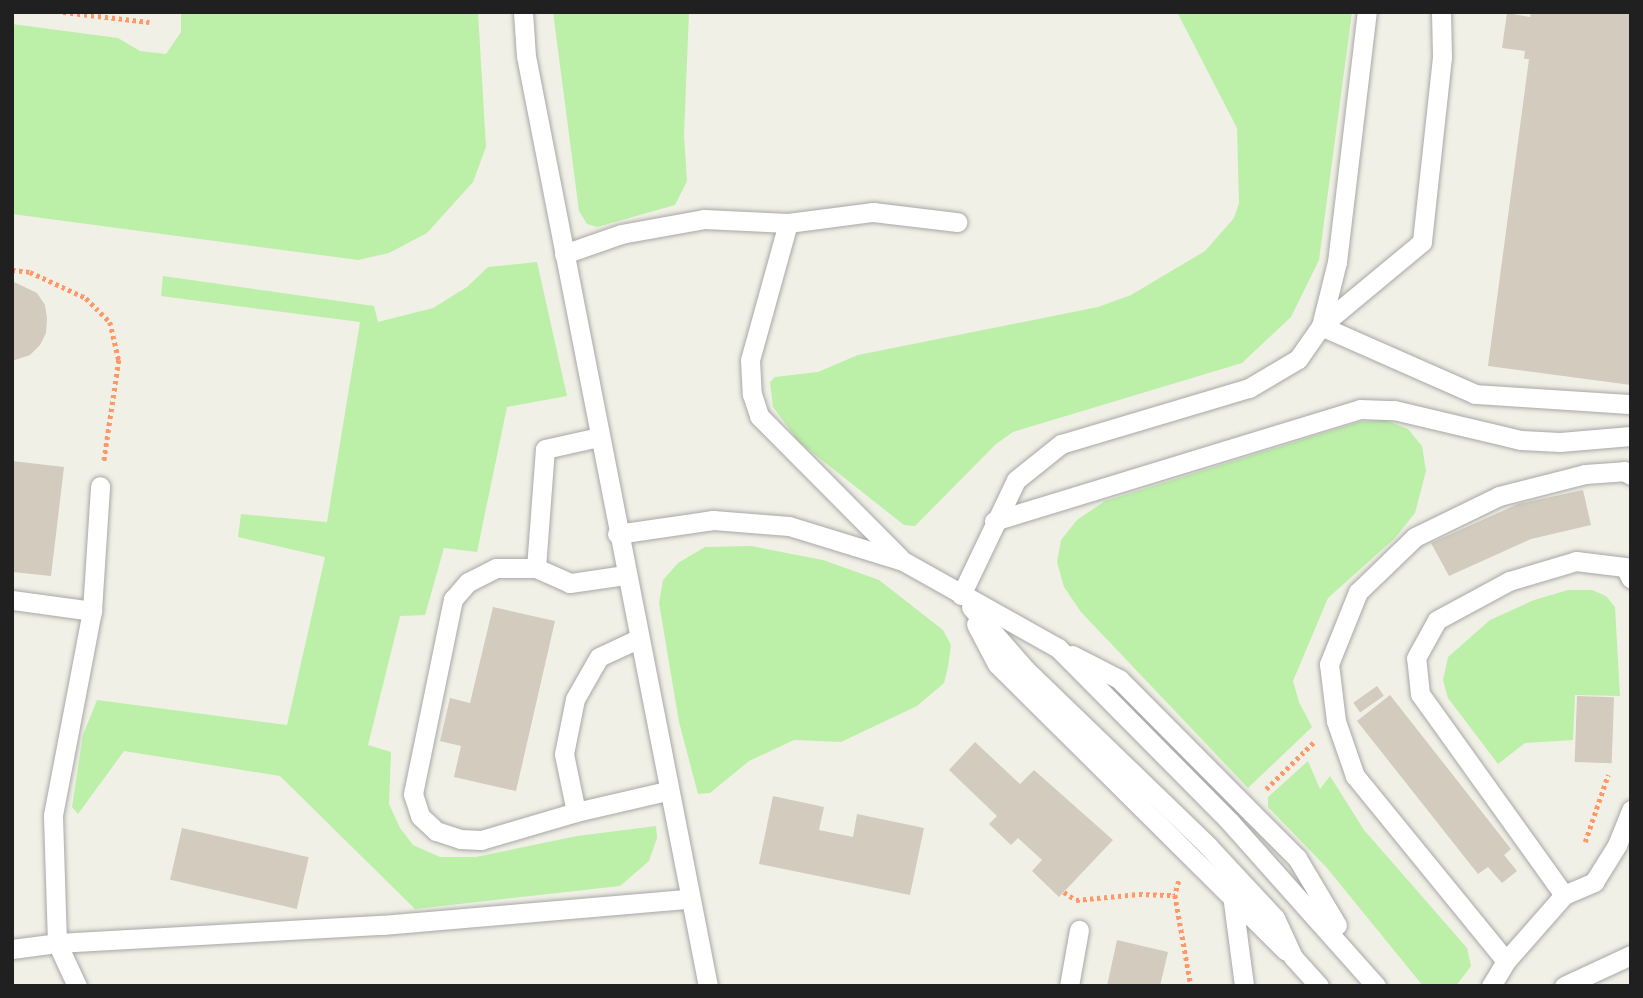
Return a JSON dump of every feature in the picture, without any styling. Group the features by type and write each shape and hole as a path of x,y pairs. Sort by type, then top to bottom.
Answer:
{"lane":[{"path":"523,12 526,56 598,437 688,899 708,986"},
{"path":"1321,326 1337,261 1367,12"},
{"path":"961,595 1016,480 1062,444 1249,388 1298,359 1321,326 1422,242 1442,57 1441,12"},
{"path":"564,254 621,234 704,219 788,223 873,212 957,222"},
{"path":"788,223 750,360 752,394 759,416 903,561"},
{"path":"1321,326 1475,394 1631,404"},
{"path":"995,521 1360,409 1394,410 1521,440 1560,442 1631,436"},
{"path":"536,568 545,449 598,437"},
{"path":"1506,961 1355,776 1336,722 1329,664 1358,592 1415,537 1499,496 1585,474 1624,471 1631,475"},
{"path":"77,986 57,943 53,815 92,611 100,486"},
{"path":"617,534 713,520 789,526 903,561 1058,648 1230,822 1359,962 1376,986"},
{"path":"1564,895 1420,694 1416,658 1437,620 1509,581 1576,561 1625,567 1631,579"},
{"path":"625,575 570,583 536,568 496,568 468,582 453,599 413,794 420,816 436,831 460,839 481,840 576,812 667,791"},
{"path":"961,595 997,664 1233,902 1293,957 1319,986"},
{"path":"961,595 1026,670 1208,846 1275,918 1293,957"},
{"path":"12,600 92,611"},
{"path":"576,812 564,754 575,699 599,657 638,639"},
{"path":"1490,986 1506,961 1564,895 1594,882 1617,845 1631,810"},
{"path":"12,949 57,943 383,925 688,899"},
{"path":"1233,902 1244,986"},
{"path":"1069,986 1079,930"},
{"path":"1564,986 1631,956"}],"path":[{"path":"63,12 149,22"},
{"path":"12,270 30,272 86,298 110,322 119,360 100,486"},
{"path":"1064,892 1076,900 1139,894 1175,895"}],"green space":[{"path":"181,12 478,12 486,147 473,182 427,233 389,253 358,260 12,214 12,24 118,38 140,51 166,54 181,32"},
{"path":"553,12 689,12 684,135 687,181 675,205 597,227 587,224 579,211"},
{"path":"1177,12 1352,12 1319,260 1291,317 1242,363 1013,432 996,444 915,526 904,525 799,442 773,407 770,382 775,377 818,372 858,355 1098,307 1131,295 1205,251 1234,218 1239,203 1237,128"},
{"path":"537,262 567,396 507,407 477,552 444,548 425,615 400,616 368,745 391,752 389,804 400,828 413,845 440,857 476,857 577,836 656,826 657,838 649,861 620,886 415,909 280,776 124,751 78,814 72,807 83,735 97,700 287,725 325,557 238,537 241,514 327,522 360,322 161,296 163,276 374,306 378,322 433,308 467,287 488,267"},
{"path":"1385,420 1408,429 1422,446 1426,471 1415,513 1395,538 1328,598 1293,681 1299,702 1312,727 1248,788 1081,612 1064,587 1057,562 1061,540 1077,520 1105,501 1359,422"},
{"path":"751,546 823,560 879,580 943,630 951,645 948,667 944,683 917,706 841,742 794,740 749,761 710,793 698,794 679,722 659,603 663,580 678,563 705,547"},
{"path":"1568,590 1592,590 1606,596 1615,607 1620,696 1575,695 1573,740 1525,743 1498,764 1448,698 1443,680 1448,657 1490,620 1534,600"},
{"path":"1308,761 1320,789 1330,776 1364,830 1467,948 1471,966 1456,986 1423,986 1327,868 1268,807 1268,797"}],"building":[{"path":"1531,12 1631,12 1631,385 1488,366 1529,59 1524,59 1525,51 1502,48 1507,13 1530,17"},
{"path":"12,281 37,293 45,305 47,318 46,333 40,345 30,355 12,361"},
{"path":"12,461 64,467 51,576 12,572"},
{"path":"1583,490 1591,525 1531,539 1449,576 1431,543 1518,504"},
{"path":"493,607 555,621 516,791 454,777 461,746 440,741 450,698 470,703"},
{"path":"1377,686 1384,696 1360,712 1353,703"},
{"path":"1390,695 1511,849 1504,855 1517,871 1502,883 1488,867 1478,874 1357,721"},
{"path":"1577,696 1614,697 1612,763 1575,762"},
{"path":"975,742 1020,784 1034,770 1113,840 1059,897 1032,871 1042,860 1018,838 1011,845 989,824 997,816 949,770"},
{"path":"773,796 824,807 819,830 853,837 857,814 924,828 910,895 759,864"},
{"path":"182,828 309,857 297,909 170,880"},
{"path":"1117,940 1168,952 1160,986 1107,986"}]}
